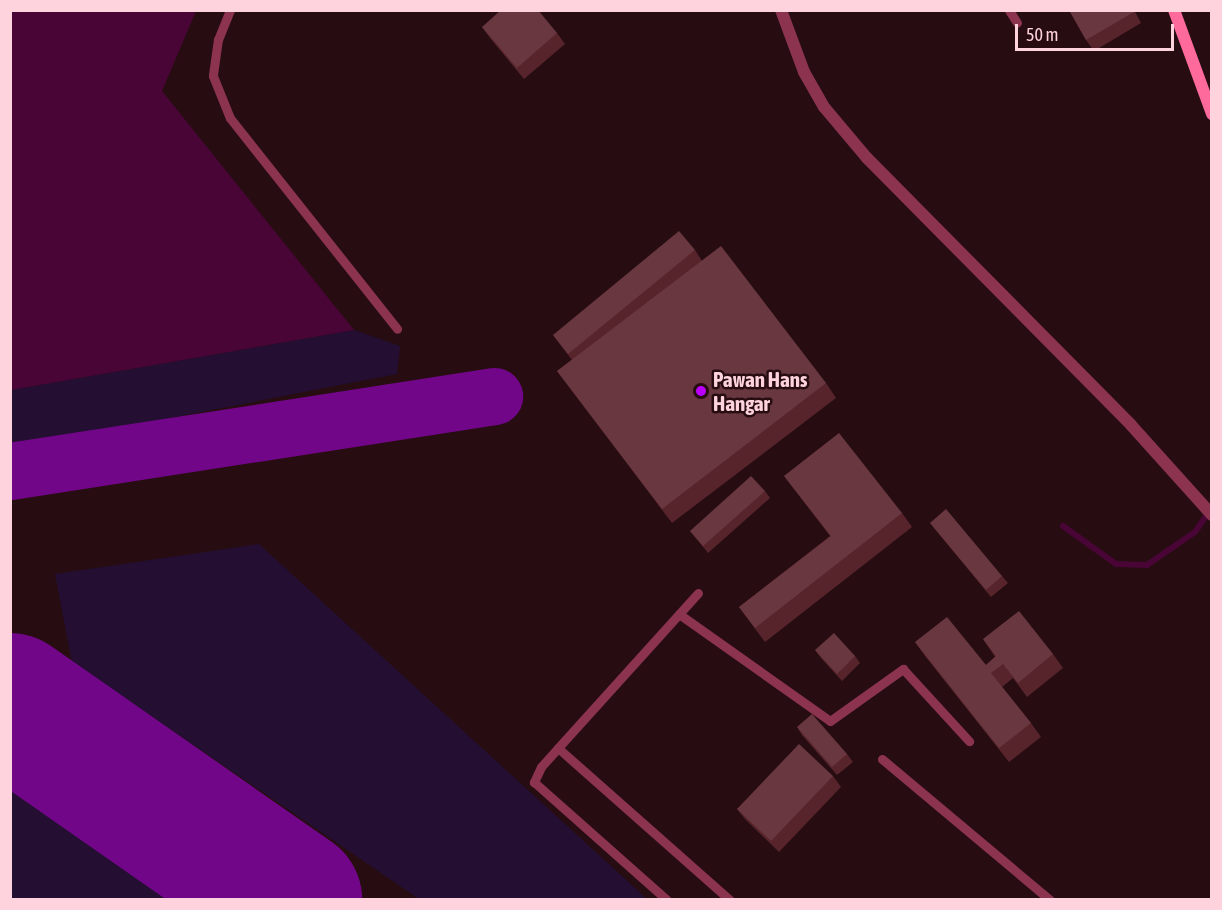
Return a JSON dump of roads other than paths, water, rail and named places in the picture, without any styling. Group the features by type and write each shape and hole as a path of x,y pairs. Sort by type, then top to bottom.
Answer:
{"main road":[{"path":"1174,10 1212,114"}],"street":[{"path":"781,10 804,72 819,98 867,158 1131,425 1212,515"}],"lane":[{"path":"230,10 218,39 213,76 230,117 397,329"},
{"path":"1009,10 1017,23"},
{"path":"667,900 534,782 541,767 698,593"},
{"path":"679,614 830,721 903,669 969,741"},
{"path":"558,748 730,900"},
{"path":"882,759 1050,900"}],"waterway":[{"path":"1063,526 1116,564 1147,565 1195,532 1209,512"}],"place":[{"name":"Pawan Hans Hangar","path":"701,391"}]}
